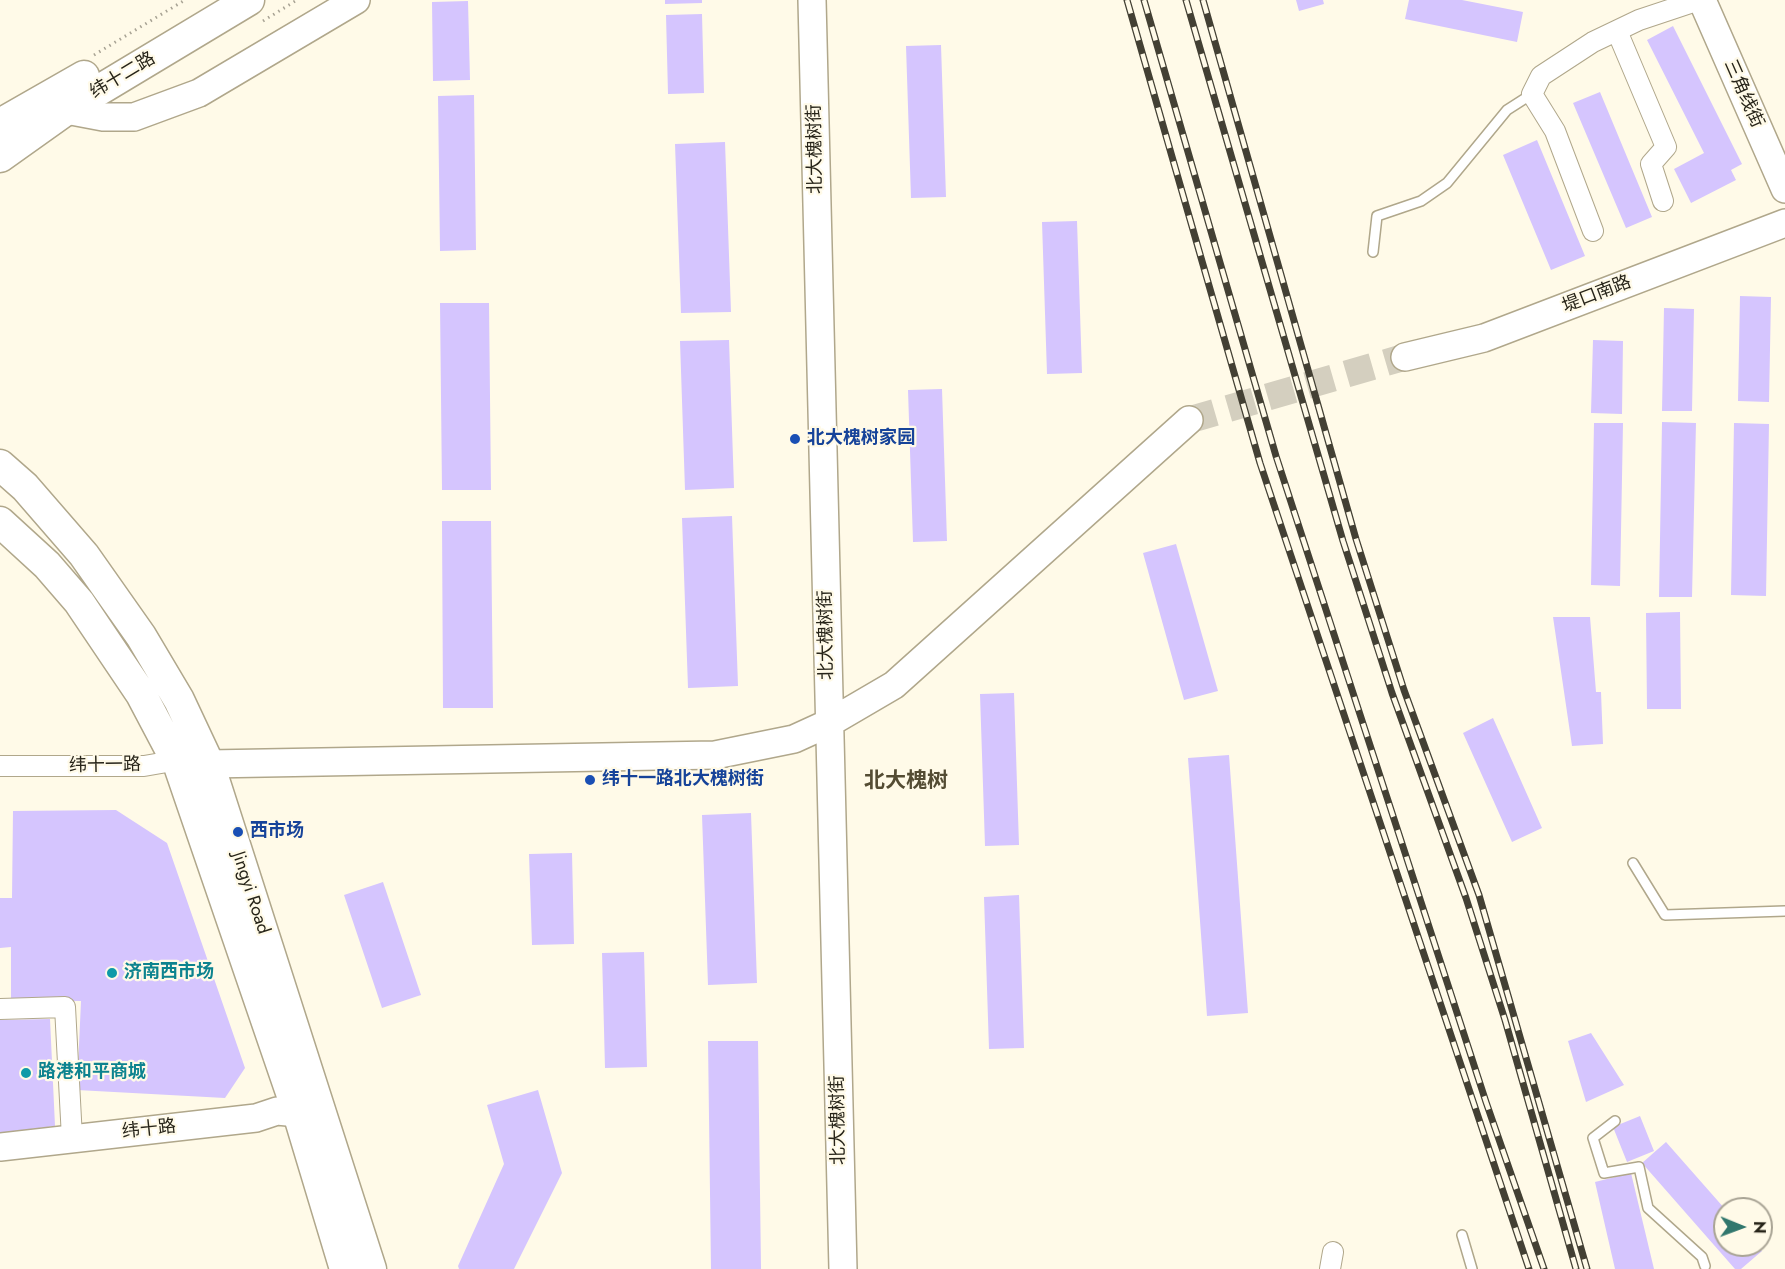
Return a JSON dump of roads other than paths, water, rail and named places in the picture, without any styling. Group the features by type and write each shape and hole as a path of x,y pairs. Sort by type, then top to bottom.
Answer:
{"main road":[{"name":"纬十二路","path":"0,124 213,0"},
{"name":"纬十二路","path":"0,157 66,111 249,0"},
{"name":"Jingyi Road","path":"0,465 25,487 84,555 141,636 179,700 209,764 371,1269"},
{"name":"Jingyi Road","path":"0,522 47,565 79,602 141,694 179,766 298,1113 345,1269"}],"street":[{"path":"66,111 103,117 134,117 199,93 356,0"},
{"name":"北大槐树街","path":"812,0 843,1269"},
{"path":"1593,231 1555,131 1532,94 1541,76 1593,42 1639,20 1701,0"},
{"name":"三角线街","path":"1701,0 1785,189"},
{"path":"1617,31 1666,147 1651,164 1662,201"},
{"name":"堤口南路","path":"1405,357 1484,338 1785,223"},
{"path":"209,764 715,754 794,739 830,723 894,685 1189,420"},
{"name":"纬十一路","path":"0,766 144,766 167,762 179,766 209,764"},
{"path":"0,1009 65,1008 72,1138"},
{"name":"纬十路","path":"0,1146 256,1118 277,1111 298,1113"}],"lane":[{"path":"1373,252 1377,216 1421,201 1447,183 1507,110 1532,94"},
{"path":"1633,863 1665,915 1785,911"},
{"path":"1615,1120 1593,1138 1604,1173 1639,1167 1648,1208 1702,1257 1702,1268"},
{"path":"1462,1235 1472,1269"}],"tunnel":[{"path":"1189,420 1405,357"}],"railway":[{"path":"1127,0 1260,463 1529,1269"},
{"path":"1144,0 1276,456 1486,1102 1544,1269"},
{"path":"1186,0 1343,541 1392,693 1466,898 1505,1020 1576,1269"},
{"path":"1203,0 1356,539 1404,690 1479,895 1587,1269"}],"place":[{"name":"北大槐树家园","path":"795,439"},
{"name":"纬十一路北大槐树街","path":"590,780"},
{"name":"西市场","path":"238,832"},
{"name":"济南西市场","path":"112,973"},
{"name":"路港和平商城","path":"26,1073"}],"district":[{"name":"北大槐树","path":"906,782"}]}
